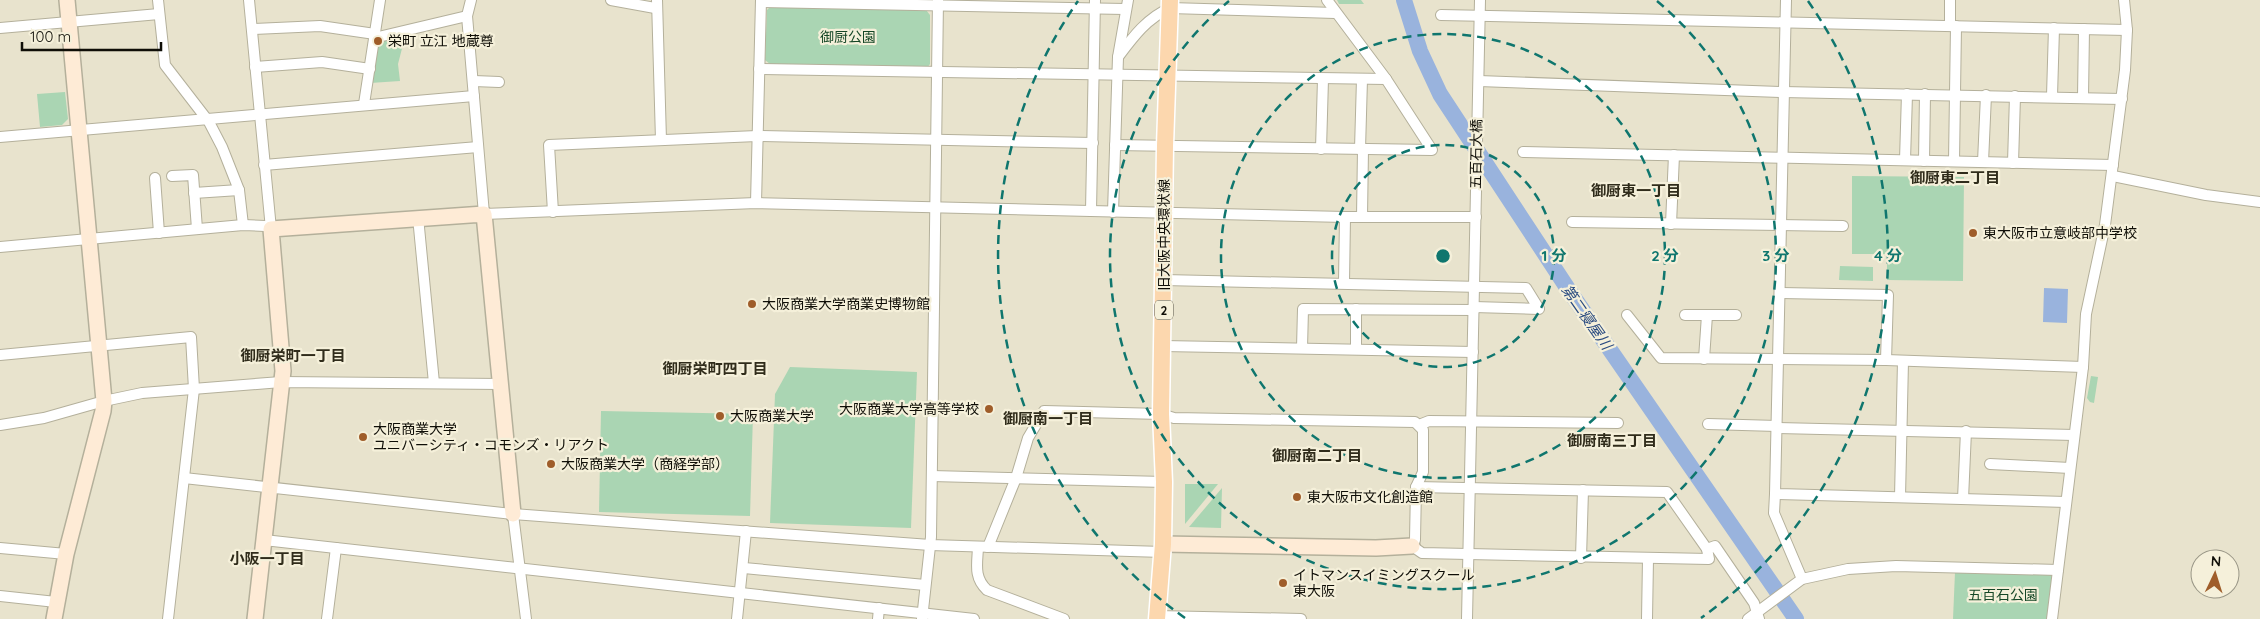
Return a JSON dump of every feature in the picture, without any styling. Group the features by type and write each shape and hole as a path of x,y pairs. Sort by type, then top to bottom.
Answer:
{"main road":[{"name":"旧大阪中央環状線","path":"1157,618 1163,548 1164,482 1161,414 1165,146 1170,4"}],"street":[{"path":"54,619 66,554 103,412 104,401 67,0"},
{"path":"158,0 165,65 205,118 222,147 239,190 243,225"},
{"path":"249,0 283,372 255,619"},
{"path":"364,104 380,0"},
{"path":"471,0 468,16 478,147 513,514 526,619"},
{"path":"611,0 656,4 661,140"},
{"path":"1115,145 1432,150 1386,79 1327,0"},
{"name":"五百石大橋","path":"1467,619 1476,217 1476,107 1479,80 1480,0"},
{"path":"1786,0 1781,293 1774,513 1802,579"},
{"path":"1950,0 1953,26 1955,95 1954,161"},
{"path":"2052,619 2083,367 2086,314 2105,225 2122,99 2127,30 2124,0"},
{"path":"756,203 761,1 1127,4 1118,56 1113,212"},
{"path":"923,616 930,546 932,476 938,3"},
{"path":"1091,211 1094,143 1095,4"},
{"path":"1118,56 1145,24 1170,4 1335,13"},
{"path":"0,28 159,14"},
{"path":"1441,15 2127,30"},
{"path":"252,29 320,26 375,36 468,16"},
{"path":"2052,96 2054,28"},
{"path":"2083,97 2084,29"},
{"path":"255,67 322,62 370,68"},
{"path":"759,68 1168,77 1386,79"},
{"path":"1321,149 1323,79"},
{"path":"1362,79 1362,217"},
{"path":"1479,80 1783,92 2052,96 2122,99"},
{"path":"474,81 499,82"},
{"path":"1905,160 1907,94"},
{"path":"1924,161 1925,94"},
{"path":"1983,162 1986,95"},
{"path":"0,137 364,104 474,96"},
{"path":"2013,163 2015,96"},
{"path":"553,212 549,145 757,136 1094,143"},
{"path":"264,165 478,147"},
{"path":"1523,152 2113,165"},
{"path":"1671,224 1674,155"},
{"path":"172,176 193,175 197,229"},
{"path":"2113,176 2206,195 2260,202"},
{"path":"156,178 159,233"},
{"path":"194,193 239,190"},
{"path":"0,247 243,225 265,226 270,229 418,217 756,203 935,209 1346,217 1476,217"},
{"path":"418,217 434,383"},
{"path":"1344,283 1346,217"},
{"path":"1572,222 1843,226"},
{"path":"1164,280 1526,288 1538,309 1303,309 1302,348"},
{"path":"1781,293 1888,295 1886,360"},
{"path":"1356,309 1356,349"},
{"path":"1627,315 1661,358 1886,360 2083,367"},
{"path":"1685,315 1736,315"},
{"path":"1704,359 1707,315"},
{"path":"0,355 191,337 194,390 168,619"},
{"path":"1163,346 1473,352"},
{"path":"1900,497 1903,361"},
{"path":"0,425 44,418 104,401 142,393 281,382 501,384"},
{"path":"1064,619 1038,615 987,590 979,583 976,570 983,548 1016,478 1028,438 1044,411 1161,414 1174,418 1415,422 1424,430 1423,472 1416,487 1415,540 1412,546"},
{"path":"1419,425 1428,421 1618,423"},
{"path":"1708,424 2074,435"},
{"path":"1963,499 1966,431"},
{"path":"1990,464 2070,468"},
{"path":"932,476 1164,482"},
{"path":"184,478 513,514 930,546 983,548 1384,548 1412,546 1422,554 1709,559 1707,549 1667,492 1416,487"},
{"path":"1581,558 1582,490"},
{"path":"1775,494 2066,502"},
{"path":"736,619 744,568 746,531"},
{"path":"264,540 519,570 740,593 878,614 974,619"},
{"path":"1707,549 1715,546 1754,603 1756,615 1802,579 1848,569 1896,566 2058,570"},
{"path":"0,548 66,554"},
{"path":"327,619 336,548"},
{"path":"1647,619 1648,558"},
{"path":"744,568 926,584"},
{"path":"0,596 56,602"},
{"path":"1157,618 1301,619"}],"green space":[{"path":"1337,0 1361,0 1364,4 1339,4"},
{"name":"御厨公園","path":"770,7 926,10 930,15 930,64 927,68 770,64 765,60 767,10"},
{"path":"406,33 398,64 400,81 370,83 377,40"},
{"path":"65,92 68,119 62,125 40,127 37,94"},
{"path":"1852,176 1964,177 1963,281 1887,280 1887,254 1852,254"},
{"path":"1840,266 1873,267 1873,281 1839,280"},
{"path":"790,367 917,372 911,528 770,523 775,394"},
{"path":"2091,376 2098,377 2094,403 2090,402 2087,398"},
{"path":"601,411 753,414 750,516 599,512"},
{"path":"1185,484 1218,484 1185,524"},
{"path":"1222,488 1221,528 1189,527"},
{"name":"五百石公園","path":"1955,572 2049,573 2052,576 2048,619 1953,619"}],"water":[{"path":"2044,288 2068,289 2067,323 2043,322"}],"waterway":[{"name":"第二寝屋川","path":"1404,0 1420,51 1440,94 1568,289 1796,619"}],"place":[{"name":"栄町 立江 地蔵尊","path":"378,41"},
{"name":"東大阪市立意岐部中学校","path":"1973,233"},
{"name":"大阪商業大学商業史博物館","path":"752,304"},
{"name":"大阪商業大学高等学校","path":"989,409"},
{"name":"大阪商業大学","path":"720,416"},
{"name":"大阪商業大学 ユニバーシティ・コモンズ・リアクト","path":"363,437"},
{"name":"大阪商業大学（商経学部）","path":"551,464"},
{"name":"東大阪市文化創造館","path":"1297,497"},
{"name":"イトマンスイミングスクール 東大阪","path":"1283,583"}],"district":[{"name":"御厨東二丁目","path":"1955,177"},
{"name":"御厨東一丁目","path":"1636,190"},
{"name":"御厨栄町一丁目","path":"293,355"},
{"name":"御厨栄町四丁目","path":"715,368"},
{"name":"御厨南一丁目","path":"1048,418"},
{"name":"御厨南三丁目","path":"1612,440"},
{"name":"御厨南二丁目","path":"1317,455"},
{"name":"小阪一丁目","path":"267,558"}]}
